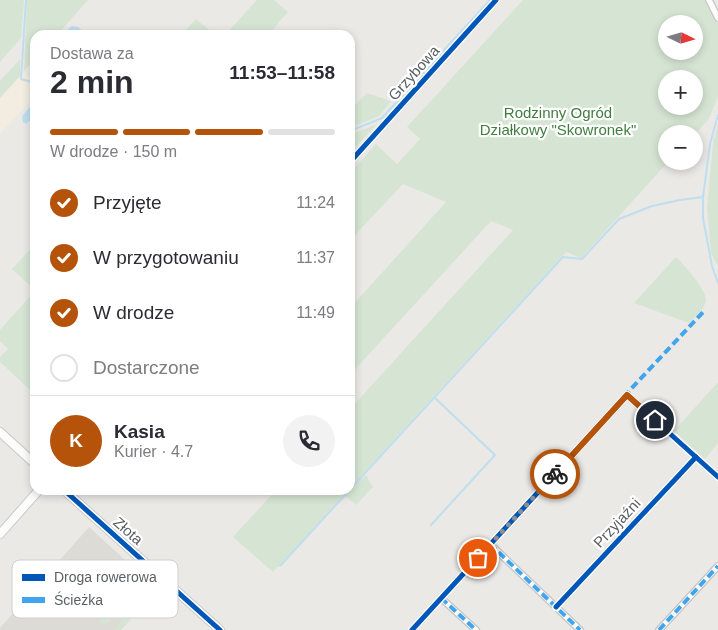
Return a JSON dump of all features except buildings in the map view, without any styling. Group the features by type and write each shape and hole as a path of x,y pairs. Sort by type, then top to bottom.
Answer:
{"street":[{"name":"Grzybowa","path":"355,156 496,0"},
{"path":"709,0 718,18"},
{"path":"412,630 627,395 718,477"},
{"path":"0,432 30,459"},
{"name":"Przyjaźni","path":"556,607 696,457"},
{"path":"0,534 35,495"},
{"name":"Złota","path":"70,495 142,560"},
{"path":"490,544 580,630"},
{"path":"659,630 718,566"},
{"name":"Złota","path":"178,592 220,630"},
{"path":"441,598 476,630"}],"shaded area":[{"path":"24,71 30,77 30,101 0,134 0,98"},
{"path":"89,527 125,560 60,560"},
{"path":"12,614 12,618 132,618 121,630 0,630"}],"green space":[{"path":"0,0 24,0 21,38 0,62"},
{"path":"27,0 88,0 61,30 30,30 30,64 24,71"},
{"path":"257,0 274,0 288,12 272,30 230,30"},
{"name":"Rodzinny Ogród Działkowy \"Skowronek\"","path":"523,0 705,0 718,25 718,97 708,120 703,125 658,125 658,170 661,170 581,258 566,252 355,483 355,404 513,230 491,221 355,370 355,302 446,202 403,184 355,235 355,167 376,144 397,164 420,139 407,127"},
{"path":"196,19 209,30 186,30"},
{"path":"20,59 20,76 0,98 0,81"},
{"path":"367,93 391,101 379,116 355,126 355,105"},
{"path":"377,124 355,148 355,133"},
{"path":"718,124 718,267 711,253 707,207 713,143"},
{"path":"30,249 30,285 12,269"},
{"path":"676,257 694,277 703,290 706,300 704,307 689,323 634,303"},
{"path":"30,297 30,390 0,362 0,357 8,349 0,341 0,330"},
{"path":"718,382 718,443 705,459 674,431"},
{"path":"366,475 373,487 356,505 344,495 355,495 355,485"},
{"path":"271,495 344,495 273,572 233,537"},
{"path":"100,618 105,620 111,618 109,623 105,625 102,624"},
{"path":"124,618 132,618 121,630 113,630"}],"water":[{"path":"72,26 82,30 68,30"},
{"path":"30,107 30,120 26,124 23,122 23,115"}],"waterway":[{"path":"26,0 21,79 30,82"},
{"path":"355,129 382,118 490,0"},
{"path":"713,2 718,11"},
{"path":"718,115 710,144 703,197 703,218 712,266 718,283"},
{"path":"355,484 563,257 582,259 619,219 652,206 703,197"},
{"path":"431,525 495,455 435,398"},
{"path":"280,566 345,495"}],"marked path":[{"path":"625,398 629,391 705,310"},
{"path":"490,544 580,630"},
{"path":"659,630 718,566"},
{"path":"441,598 476,630"}],"cycle path":[{"path":"355,156 496,0"},
{"path":"412,630 627,395 718,477"},
{"path":"556,607 696,457"},
{"path":"70,495 142,560"},
{"path":"178,592 220,630"}],"way so far":[{"path":"478,558 555,474"}],"route":[{"path":"555,474 627,395 655,420"}]}
